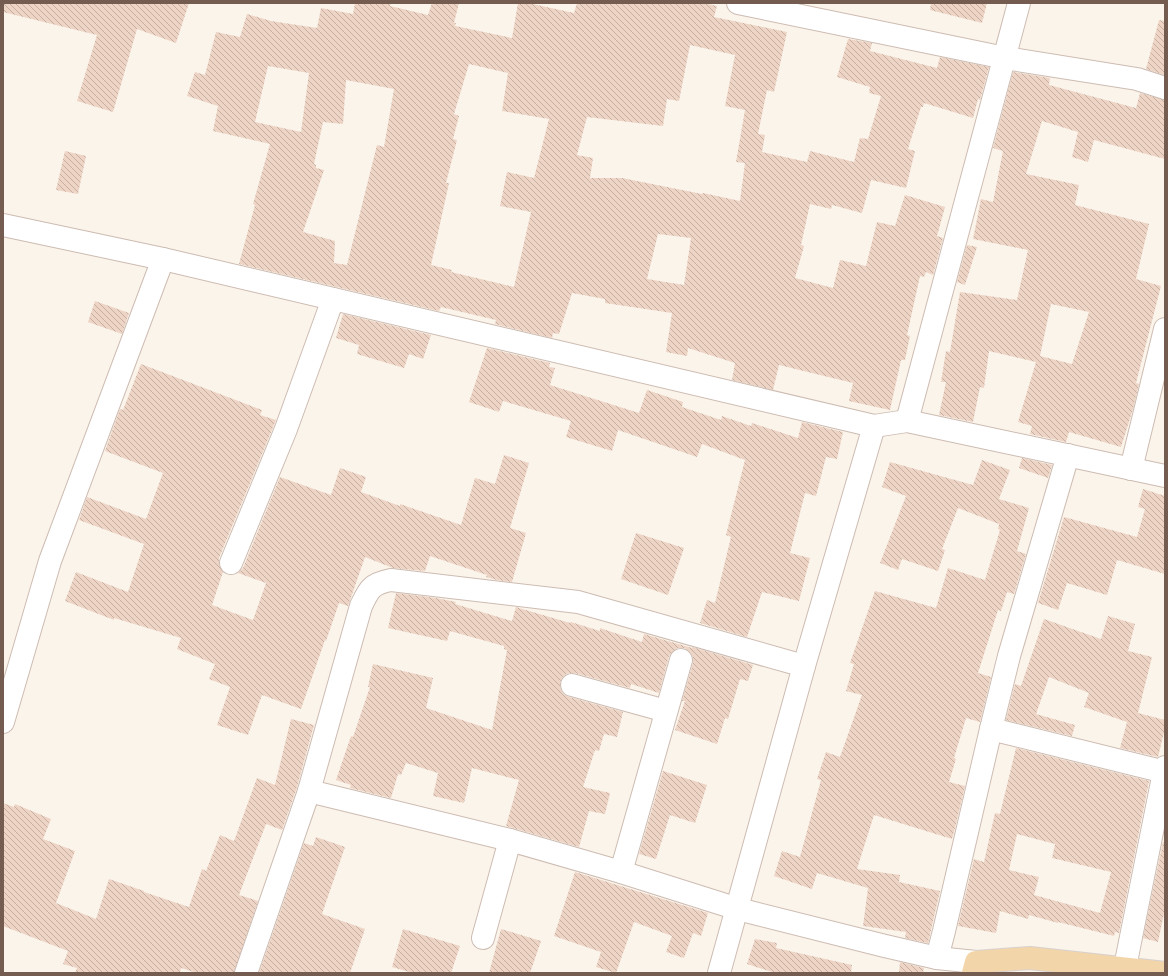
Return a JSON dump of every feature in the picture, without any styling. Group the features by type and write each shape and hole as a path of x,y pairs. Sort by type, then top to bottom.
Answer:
{"main road":[{"path":"974,967 1030,958 1125,967 1165,973"}],"street":[{"path":"738,3 1005,58 1137,79 1165,88"},
{"path":"907,421 1019,3"},
{"path":"3,225 163,259 874,426 907,421 1165,476"},
{"path":"3,722 50,561 163,259"},
{"path":"231,563 286,430 333,299"},
{"path":"1131,469 1165,329"},
{"path":"719,973 738,909 804,666 874,426"},
{"path":"937,958 1009,656 1068,455"},
{"path":"246,973 309,791 361,606 368,590 381,582 391,580 578,602 804,666"},
{"path":"621,872 681,660"},
{"path":"572,685 666,711"},
{"path":"991,729 1165,770 1125,967"},
{"path":"309,791 510,840 621,872 738,909 974,967"},
{"path":"483,938 510,840"}],"building":[{"path":"3,3 189,3 176,43 137,29 113,112 77,101 97,35 3,12"},
{"path":"355,3 391,3 390,6 428,15 432,3 459,3 454,23 456,23 455,26 512,38 518,3 528,3 574,13 577,3 704,3 717,6 714,17 787,32 774,92 767,90 758,134 765,135 762,152 807,162 810,151 854,162 860,138 868,139 881,96 869,93 870,87 837,77 848,39 872,43 870,51 937,68 940,57 989,67 980,100 978,99 973,118 924,103 923,107 921,107 908,149 915,151 906,188 871,180 862,213 832,205 831,209 810,204 801,245 804,246 795,278 833,288 840,260 866,266 877,222 895,226 905,195 945,207 937,236 943,238 933,275 926,272 924,277 920,276 907,335 910,336 905,360 901,360 890,410 849,401 853,383 779,365 773,390 732,380 735,363 688,348 687,356 666,352 672,313 605,303 605,299 572,293 559,334 553,333 552,338 495,324 496,320 441,307 439,311 239,264 255,205 253,204 270,144 213,131 218,106 187,96 195,72 205,75 216,32 240,37 247,14 271,21 317,28 321,8 353,14","holes":["690,45 735,55 725,106 745,110 736,162 745,163 740,201 622,178 590,178 593,158 577,155 587,117 663,126 667,99 679,101","469,64 508,73 502,111 549,119 534,178 507,172 500,206 531,212 514,287 451,272 452,270 431,265 449,183 446,183 457,140 453,139 459,116 454,114","268,66 309,73 301,132 255,122","346,80 394,89 384,147 377,145 347,265 334,263 335,241 303,232 324,170 316,168 316,165 314,164 323,122 343,124","658,234 691,238 684,285 647,279"]},
{"path":"931,3 987,3 982,23 930,10"},
{"path":"1159,20 1165,21 1165,75 1146,69"},
{"path":"1013,72 1050,78 1049,85 1136,108 1140,93 1165,100 1165,159 1094,140 1088,162 1072,157 1078,132 1042,121 1026,174 1079,185 1075,205 1149,224 1136,279 1161,286 1136,383 1139,384 1133,409 1121,447 1069,432 1066,442 1030,434 1032,426 1018,422 1036,362 989,351 984,388 980,387 973,422 939,415 946,382 941,382 946,351 950,352 960,292 1017,300 1028,250 973,239 981,199 993,202 1003,151 993,148","holes":["1051,304 1089,312 1072,364 1040,356"]},
{"path":"65,151 86,156 78,194 56,190"},
{"path":"967,245 977,247 965,285 957,282"},
{"path":"95,301 129,313 122,334 88,322"},
{"path":"343,314 431,335 423,359 409,354 404,368 357,354 359,345 336,338"},
{"path":"487,348 550,363 549,367 555,368 550,385 639,413 647,390 683,402 682,407 721,420 722,416 751,426 752,423 798,438 802,422 843,432 837,459 826,457 816,496 805,493 790,553 810,558 799,601 762,592 747,637 700,623 707,600 715,603 731,537 726,535 745,460 702,444 697,457 618,430 612,451 566,437 571,421 503,401 499,412 469,402"},
{"path":"141,364 262,410 260,415 276,420 219,558 219,565 223,572 212,605 253,620 266,583 238,573 243,568 280,477 331,495 340,468 366,477 361,492 461,525 475,478 495,484 504,455 529,463 510,528 526,533 512,582 486,577 487,575 430,556 425,571 393,568 365,557 348,606 339,603 301,709 262,695 248,735 217,725 230,687 209,679 215,664 177,649 181,638 114,618 114,620 65,601 76,572 128,592 144,544 79,520 87,497 146,519 163,473 105,451 120,409 123,410"},
{"path":"1022,458 1052,465 1048,478 1019,468"},
{"path":"982,460 1010,470 999,499 1029,508 1017,551 1026,554 1014,594 1007,592 1001,611 998,610 978,673 991,677 980,722 966,718 954,758 956,759 949,782 965,786 952,839 874,815 857,869 900,875 899,882 940,891 928,943 905,938 906,932 863,926 868,888 817,873 812,889 774,876 782,851 800,857 821,780 817,779 826,752 840,757 862,695 846,691 854,664 850,663 875,591 936,608 948,568 985,580 1000,530 998,529 999,524 958,508 942,549 945,550 938,571 902,559 898,570 880,563 906,496 882,487 890,462 973,485"},
{"path":"1143,489 1165,496 1165,574 1117,560 1107,595 1067,583 1058,610 1038,603 1064,517 1137,537 1145,509 1138,507"},
{"path":"636,533 684,548 668,595 621,579"},
{"path":"396,593 456,602 455,604 512,621 516,607 600,631 600,628 642,642 644,634 753,665 748,681 740,679 728,719 725,718 717,744 675,730 685,701 682,701 693,663 693,657 685,648 678,648 669,656 659,693 631,684 630,688 575,673 568,673 563,676 560,682 560,688 563,694 623,712 617,737 604,734 599,751 595,750 583,787 610,793 605,814 589,811 579,847 506,826 519,780 472,768 464,803 433,796 438,773 406,763 401,775 398,774 391,798 350,788 351,785 336,780 351,736 353,737 370,687 368,687 373,664 433,678 426,708 492,730 507,650 504,649 504,646 450,631 447,641 388,628"},
{"path":"1108,616 1135,624 1128,651 1152,657 1138,713 1165,720 1165,728 1158,757 1120,748 1127,722 1084,707 1089,693 1049,677 1036,714 1075,725 1072,736 1006,720 1015,684 1021,686 1044,619 1101,639"},
{"path":"291,719 314,725 297,787 282,830 266,824 239,895 258,901 234,973 197,973 181,968 180,973 75,973 77,968 63,964 68,951 3,926 3,803 14,807 15,804 51,819 43,839 75,851 56,903 96,919 109,879 189,907 202,869 206,871 220,835 234,841 257,778 275,785"},
{"path":"1016,748 1149,781 1119,933 1115,932 1114,936 1029,915 1028,919 1000,911 996,933 958,926 974,859 984,862 995,813 1000,814","holes":["1017,834 1055,844 1052,858 1111,872 1100,913 1034,895 1039,877 1009,870"]},
{"path":"663,771 707,785 695,823 670,815 656,859 639,854"},
{"path":"316,837 345,847 322,914 365,929 350,973 259,973 304,843 313,846"},
{"path":"1163,842 1165,843 1165,909 1158,942 1143,938"},
{"path":"575,872 708,913 701,936 693,933 684,958 666,952 672,936 634,922 616,973 596,967 601,952 554,936"},
{"path":"403,929 460,946 451,973 413,973 392,967"},
{"path":"501,929 541,941 530,973 489,973"},
{"path":"755,939 777,943 776,948 852,965 851,973 775,973 747,964"},
{"path":"900,962 924,968 923,973 899,973"}]}
